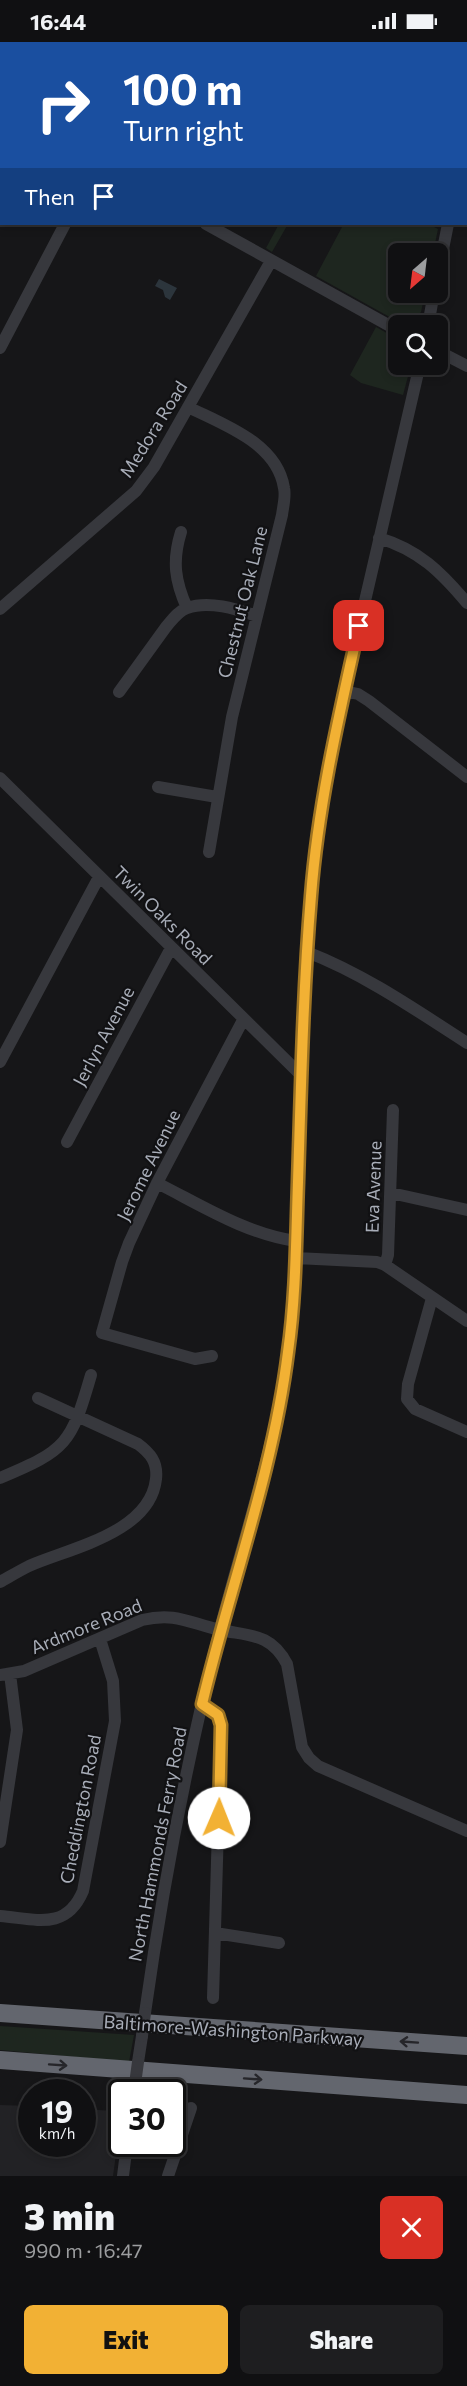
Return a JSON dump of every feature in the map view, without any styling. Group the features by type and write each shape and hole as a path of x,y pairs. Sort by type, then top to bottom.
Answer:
{"highway":[{"name":"Baltimore-Washington Parkway","path":"0,2013 467,2046"},
{"path":"0,2060 467,2095"}],"street":[{"path":"0,348 64,225"},
{"path":"208,225 388,326"},
{"path":"444,243 448,225"},
{"name":"Medora Road","path":"0,609 129,499 154,467 272,261"},
{"path":"448,356 467,366"},
{"name":"North Hammonds Ferry Road","path":"135,2079 162,1895 202,1704 220,1630 255,1510 281,1401 296,1258 307,952 314,856 344,692 417,375"},
{"name":"Chestnut Oak Lane","path":"188,407 264,450 280,475 285,489 282,515 232,717 209,852"},
{"path":"181,532 174,560 175,573 178,589 187,608"},
{"path":"379,538 394,543 431,564 467,603"},
{"path":"119,693 166,627 187,608 218,606 257,616"},
{"path":"344,692 358,694 369,701 467,777"},
{"name":"Twin Oaks Road","path":"0,778 302,1076"},
{"path":"158,787 217,796"},
{"path":"0,1062 99,877"},
{"name":"Jerlyn Avenue","path":"67,1142 171,948"},
{"path":"307,952 333,962 403,1002 467,1043"},
{"name":"Jerome Avenue","path":"212,1356 195,1359 102,1333 122,1262 157,1183 243,1020"},
{"name":"Eva Avenue","path":"385,1264 388,1255 393,1110"},
{"path":"157,1183 243,1226 279,1239 296,1241"},
{"path":"391,1193 467,1210"},
{"path":"296,1258 385,1264 467,1321"},
{"path":"432,1298 408,1384 407,1399 416,1409 467,1432"},
{"path":"0,1478 35,1464 54,1452 66,1440 79,1416 91,1375"},
{"path":"0,1582 27,1567 121,1528 144,1509 155,1488 157,1474 155,1462 149,1452 138,1444 38,1398"},
{"name":"Ardmore Road","path":"5,1674 24,1671 142,1620 171,1616 220,1630 246,1632 262,1638 282,1653 288,1664 302,1747 309,1758 318,1766 467,1831"},
{"name":"Cheddington Road","path":"0,1917 58,1919 68,1914 83,1891 115,1721 113,1681 100,1639"},
{"path":"0,1842 17,1730 5,1674"},
{"path":"202,1704 218,1715 221,1725 213,1998"},
{"path":"216,1933 279,1942"},
{"path":"168,2176 190,2108"},
{"path":"123,2176 125,2157"}],"shaded area":[{"path":"278,225 287,225 272,252 266,248"},
{"path":"339,225 430,225 438,229 435,243 388,243 388,303 423,303 418,315 388,316 316,276 342,227"},
{"path":"159,279 177,288 170,300 165,297 163,290 155,286"},
{"path":"376,327 388,334 388,375 408,375 403,395 361,383 350,375"},
{"path":"0,2026 134,2035 129,2062 0,2050"},
{"path":"0,2105 18,2106 18,2157 96,2157 96,2110 108,2111 108,2157 116,2157 113,2176 0,2176"}],"route":[{"path":"219,1818 221,1725 218,1715 202,1704 220,1630 252,1521 281,1401 293,1309 307,952 314,856 329,764 359,626"}]}
